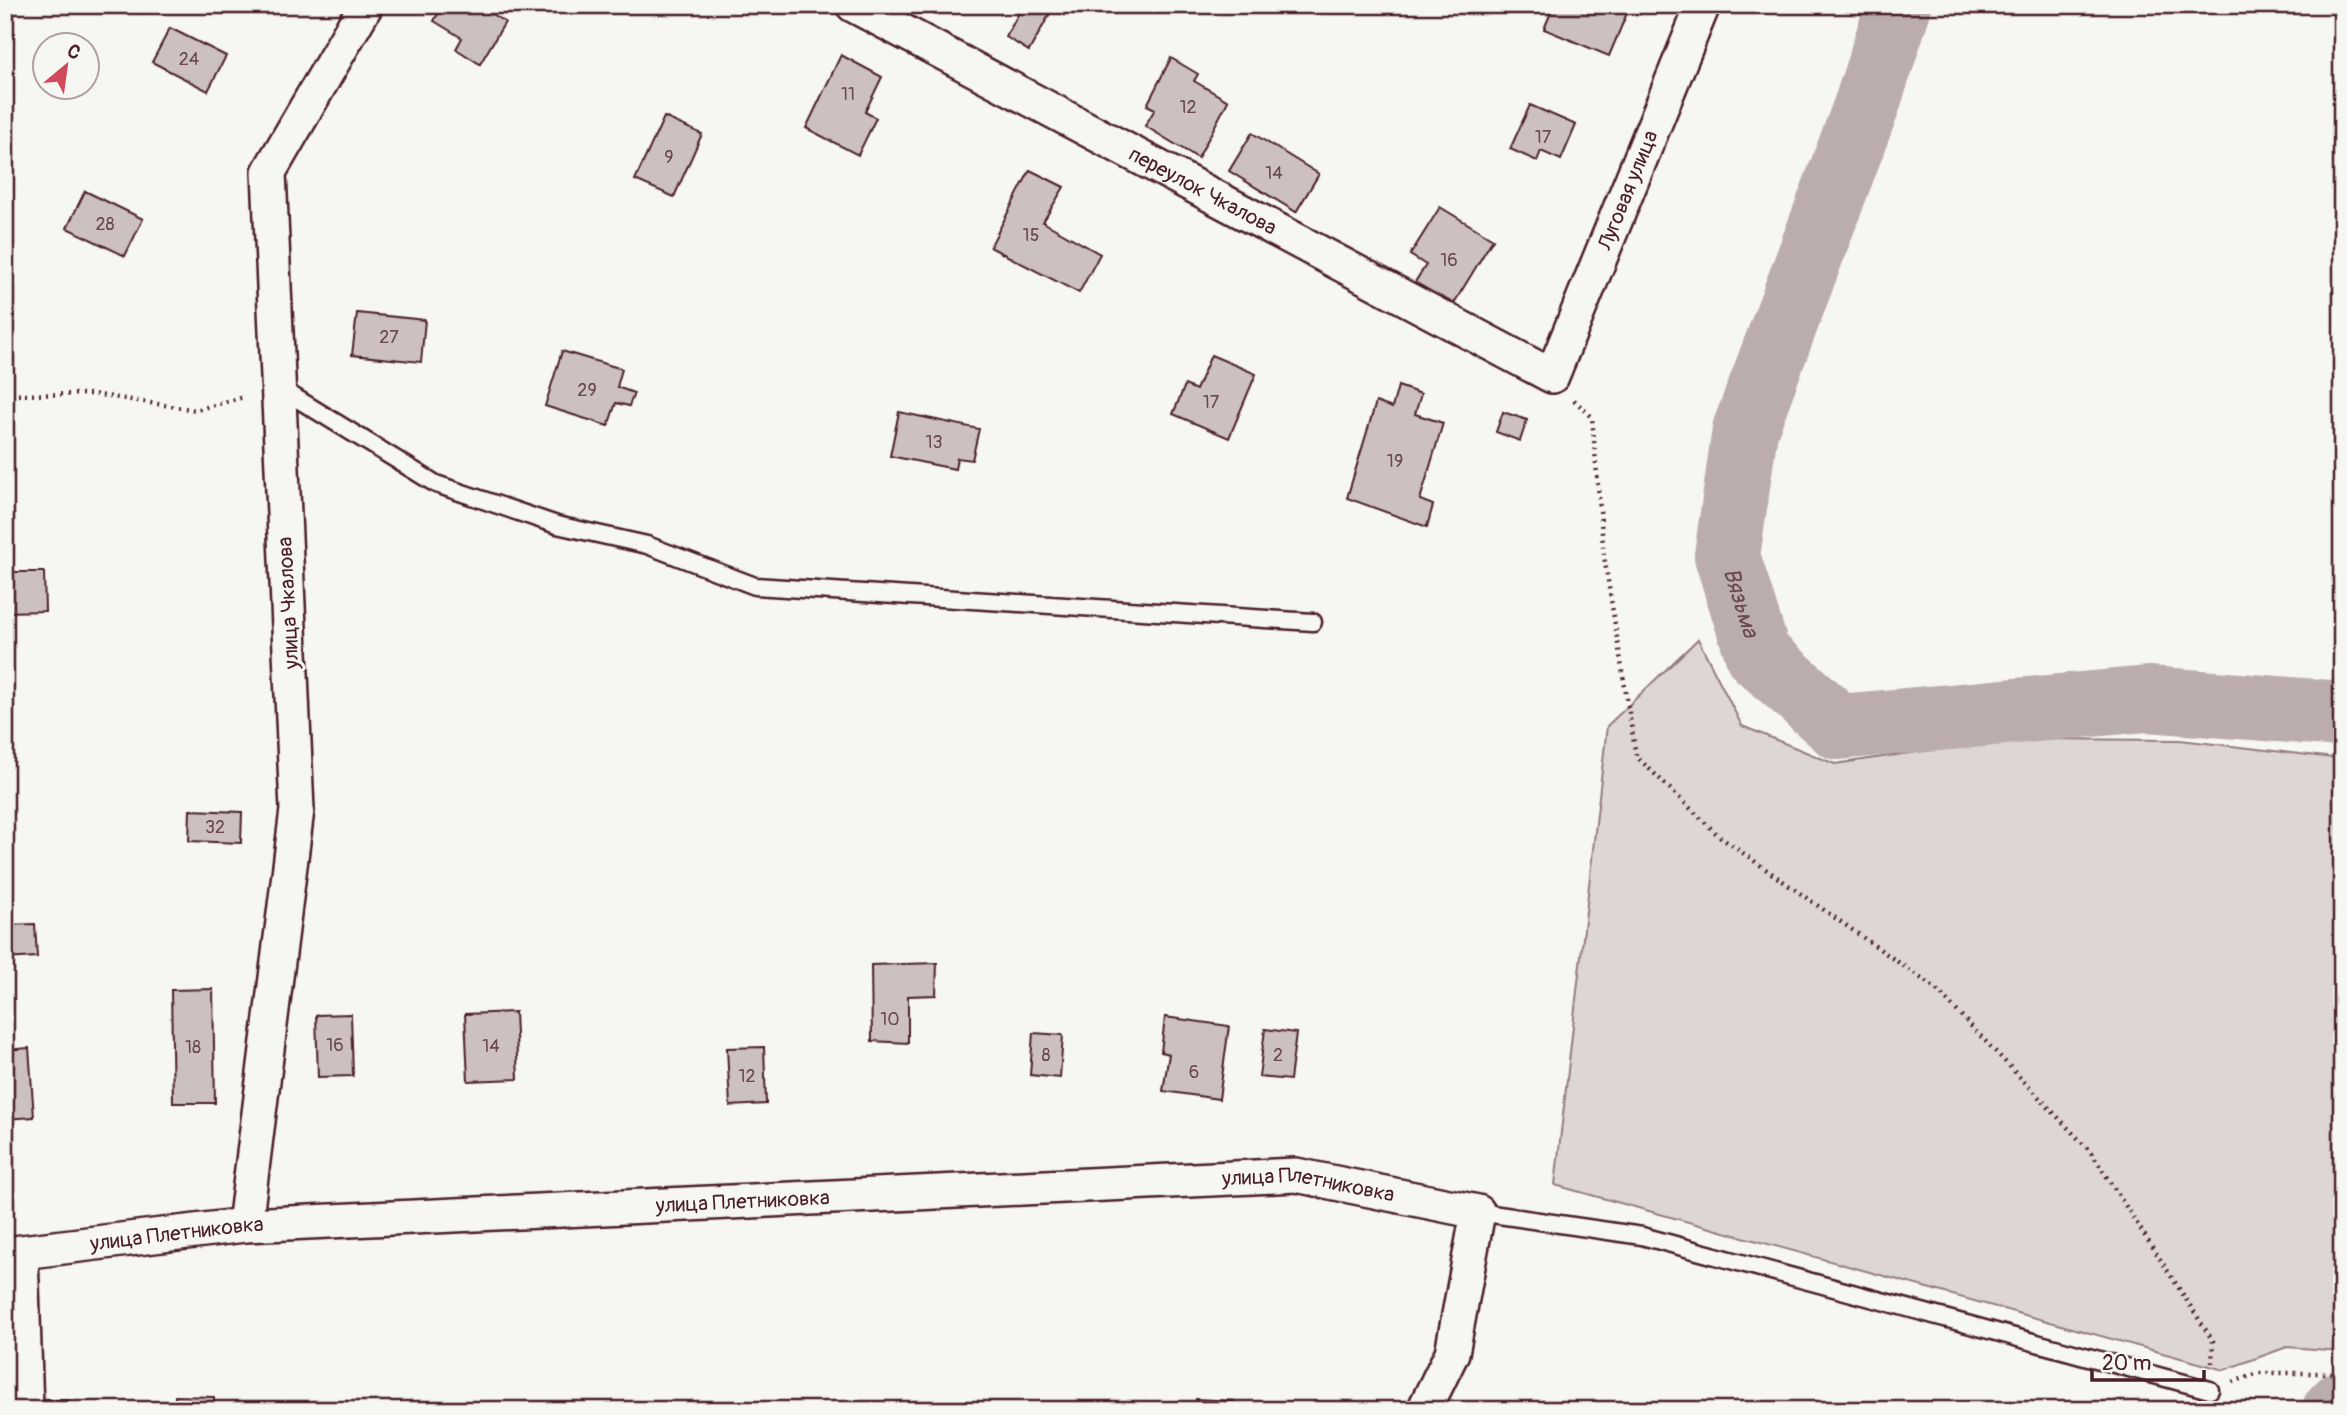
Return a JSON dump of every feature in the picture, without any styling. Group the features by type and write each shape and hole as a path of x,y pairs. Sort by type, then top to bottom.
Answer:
{"street":[{"name":"улица Чкалова","path":"245,1224 297,810 269,172 366,5"},
{"name":"переулок Чкалова","path":"853,5 1552,376"},
{"name":"Луговая улица","path":"1552,376 1703,5"},
{"name":"улица Плетниковка","path":"13,1253 245,1224 1296,1175 1478,1212"},
{"path":"1424,1410 1452,1353 1478,1212"},
{"path":"13,1253 26,1410"}],"lane":[{"path":"278,387 436,484 557,525 647,545 755,586 1313,622"},
{"path":"1478,1212 1642,1236 2210,1390"}],"path":[{"path":"1552,376 1591,417 1604,556 1636,757 1720,837 1935,988 2090,1152 2213,1342 2210,1390 2259,1373 2331,1373 2342,1376"},
{"path":"5,398 9,395 93,394 195,410 278,387"}],"shaded area":[{"path":"1698,639 1742,726 1835,764 2006,739 2180,740 2342,759 2342,1351 2287,1347 2224,1370 1555,1185 1607,726"}],"building":[{"path":"443,5 476,5 505,22 480,64 456,49 462,38 434,21"},
{"path":"938,5 955,5 950,13"},
{"path":"1023,5 1069,5 1064,15 1053,8 1029,51 1006,37"},
{"path":"1554,5 1609,5 1627,13 1609,56 1544,29"},
{"path":"170,28 226,56 208,91 152,62"},
{"path":"841,55 882,77 865,112 876,118 858,155 806,128"},
{"path":"1171,58 1198,74 1194,81 1228,101 1198,158 1145,126 1155,109 1147,105"},
{"path":"1530,105 1576,125 1561,160 1541,151 1537,161 1510,149"},
{"path":"664,117 702,134 674,197 635,180"},
{"path":"1252,133 1319,174 1296,212 1229,171"},
{"path":"1030,170 1064,187 1043,222 1100,254 1079,293 990,247"},
{"path":"85,191 143,219 125,256 67,228"},
{"path":"1440,207 1493,239 1453,305 1415,282 1426,265 1410,255"},
{"path":"357,313 425,320 421,362 352,355"},
{"path":"562,351 622,369 617,387 634,393 629,406 616,403 608,426 545,406"},
{"path":"1211,355 1256,374 1229,438 1173,414 1185,385 1196,390"},
{"path":"1398,386 1421,394 1415,414 1443,423 1420,500 1433,505 1427,527 1347,498 1376,402 1392,408"},
{"path":"899,412 979,429 972,460 957,458 955,469 890,456"},
{"path":"1503,412 1527,420 1520,441 1496,432"},
{"path":"5,572 44,572 45,611 5,612"},
{"path":"190,810 242,812 241,843 189,841"},
{"path":"35,924 37,957 5,959 5,925"},
{"path":"937,963 936,995 908,996 908,1043 872,1041 871,965"},
{"path":"213,989 215,1103 173,1103 171,990"},
{"path":"515,1012 518,1079 468,1081 465,1014"},
{"path":"351,1014 353,1076 318,1077 316,1015"},
{"path":"1165,1017 1229,1026 1219,1099 1163,1091 1169,1054 1161,1052"},
{"path":"1265,1029 1296,1033 1290,1080 1259,1077"},
{"path":"1033,1033 1063,1035 1060,1078 1030,1075"},
{"path":"764,1047 766,1104 730,1106 727,1048"},
{"path":"29,1048 34,1117 5,1119 5,1050"},
{"path":"175,1396 214,1397 214,1410 175,1410"},
{"path":"1196,1399 1234,1401 1234,1410 1196,1410"},
{"path":"30,1400 70,1400 70,1410 30,1410"},
{"path":"1320,1404 1353,1406 1353,1410 1320,1410"}],"waterway":[{"name":"Вязьма","path":"1899,5 1867,104 1745,430 1727,556 1758,655 1839,727 2148,699 2342,714"},
{"name":"Вязьма","path":"2335,1410 2342,1403"}]}
